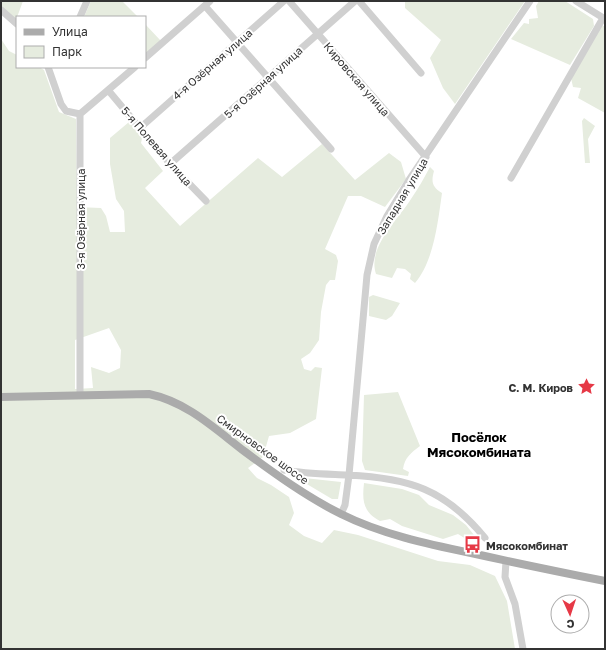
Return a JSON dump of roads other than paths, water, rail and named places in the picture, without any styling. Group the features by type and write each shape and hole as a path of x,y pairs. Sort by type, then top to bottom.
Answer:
{"main road":[{"name":"Смирновское шоссе","path":"1,398 149,394 166,398 184,406 205,420 297,489 341,514 371,527 409,539 605,581"}],"street":[{"path":"80,16 87,1"},
{"name":"4-я Озёрная улица","path":"140,128 284,1"},
{"name":"Кировская улица","path":"289,1 318,32 426,157"},
{"name":"5-я Озёрная улица","path":"170,164 268,79 318,32 355,1"},
{"path":"359,1 421,73"},
{"name":"Западная улица","path":"341,514 345,505 349,475 366,275 371,254 382,225 530,1"},
{"path":"511,178 604,19 576,1"},
{"path":"146,57 208,3 237,43 331,149"},
{"path":"1,10 16,23"},
{"path":"48,68 61,104 66,111 80,114 134,68"},
{"name":"5-я Полевая улица","path":"108,90 170,164 206,201"},
{"name":"3-я Озёрная улица","path":"80,114 80,395"},
{"name":"Смирновское шоссе","path":"284,470 300,473 387,478 410,483 430,491 456,508 485,538"},
{"path":"506,561 505,577 515,604 523,649"}],"place":[{"name":"С. М. Киров","path":"586,387"},
{"name":"Мясокомбинат","path":"473,545"}],"district":[{"name":"Посёлок Мясокомбината","path":"479,444"}]}
